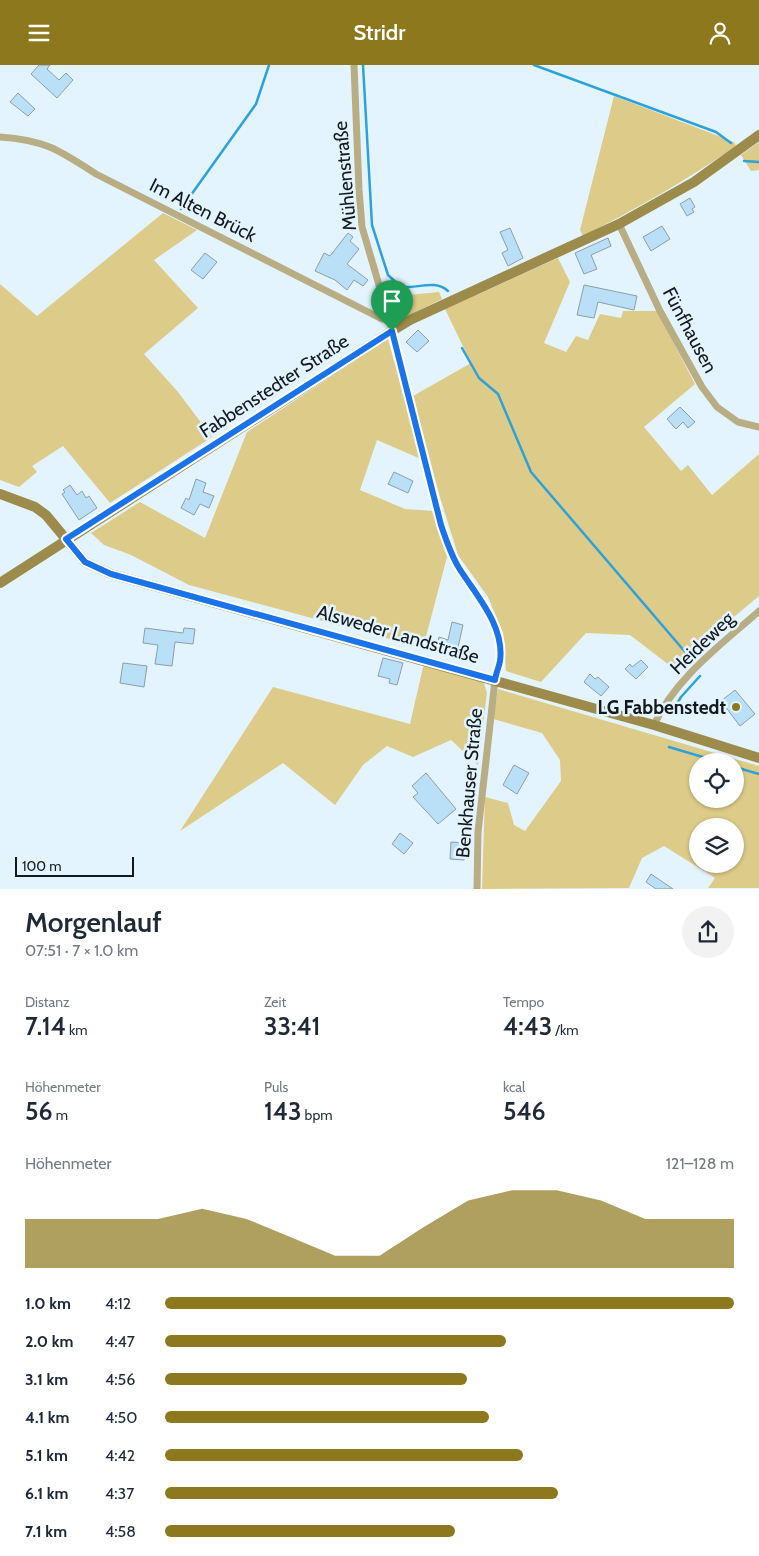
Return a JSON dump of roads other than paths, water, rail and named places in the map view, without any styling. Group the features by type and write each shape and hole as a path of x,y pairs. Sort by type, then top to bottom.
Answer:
{"street":[{"name":"Mühlenstraße","path":"354,65 362,227 389,319 441,525 449,549 458,567 481,600 497,633 500,660 495,680"},
{"name":"Fabbenstedter Straße","path":"0,583 392,331 441,306 618,224 694,182 759,135"},
{"name":"Im Alten Brück","path":"0,137 40,143 56,149 96,174 178,216 382,319 389,319"},
{"name":"Fünfhausen","path":"618,224 660,311 702,387 717,407 738,421 759,427"},
{"name":"Alsweder Landstraße","path":"0,494 35,507 46,515 85,562 111,574 654,725 759,758"},
{"name":"Heideweg","path":"654,725 664,706 697,668 759,611"},
{"name":"Benkhauser Straße","path":"477,889 478,832 495,680"}],"waterway":[{"path":"181,209 256,104 269,65"},
{"path":"363,65 372,225 388,275 401,287 432,285 443,287 448,291"},
{"path":"534,65 716,132 731,143"},
{"path":"744,161 759,162"},
{"path":"462,348 479,378 498,394 531,472 692,660"},
{"path":"672,712 681,697 700,676"},
{"path":"669,747 689,753"},
{"path":"744,770 759,774"}],"place":[{"name":"LG Fabbenstedt","path":"736,707"}]}
